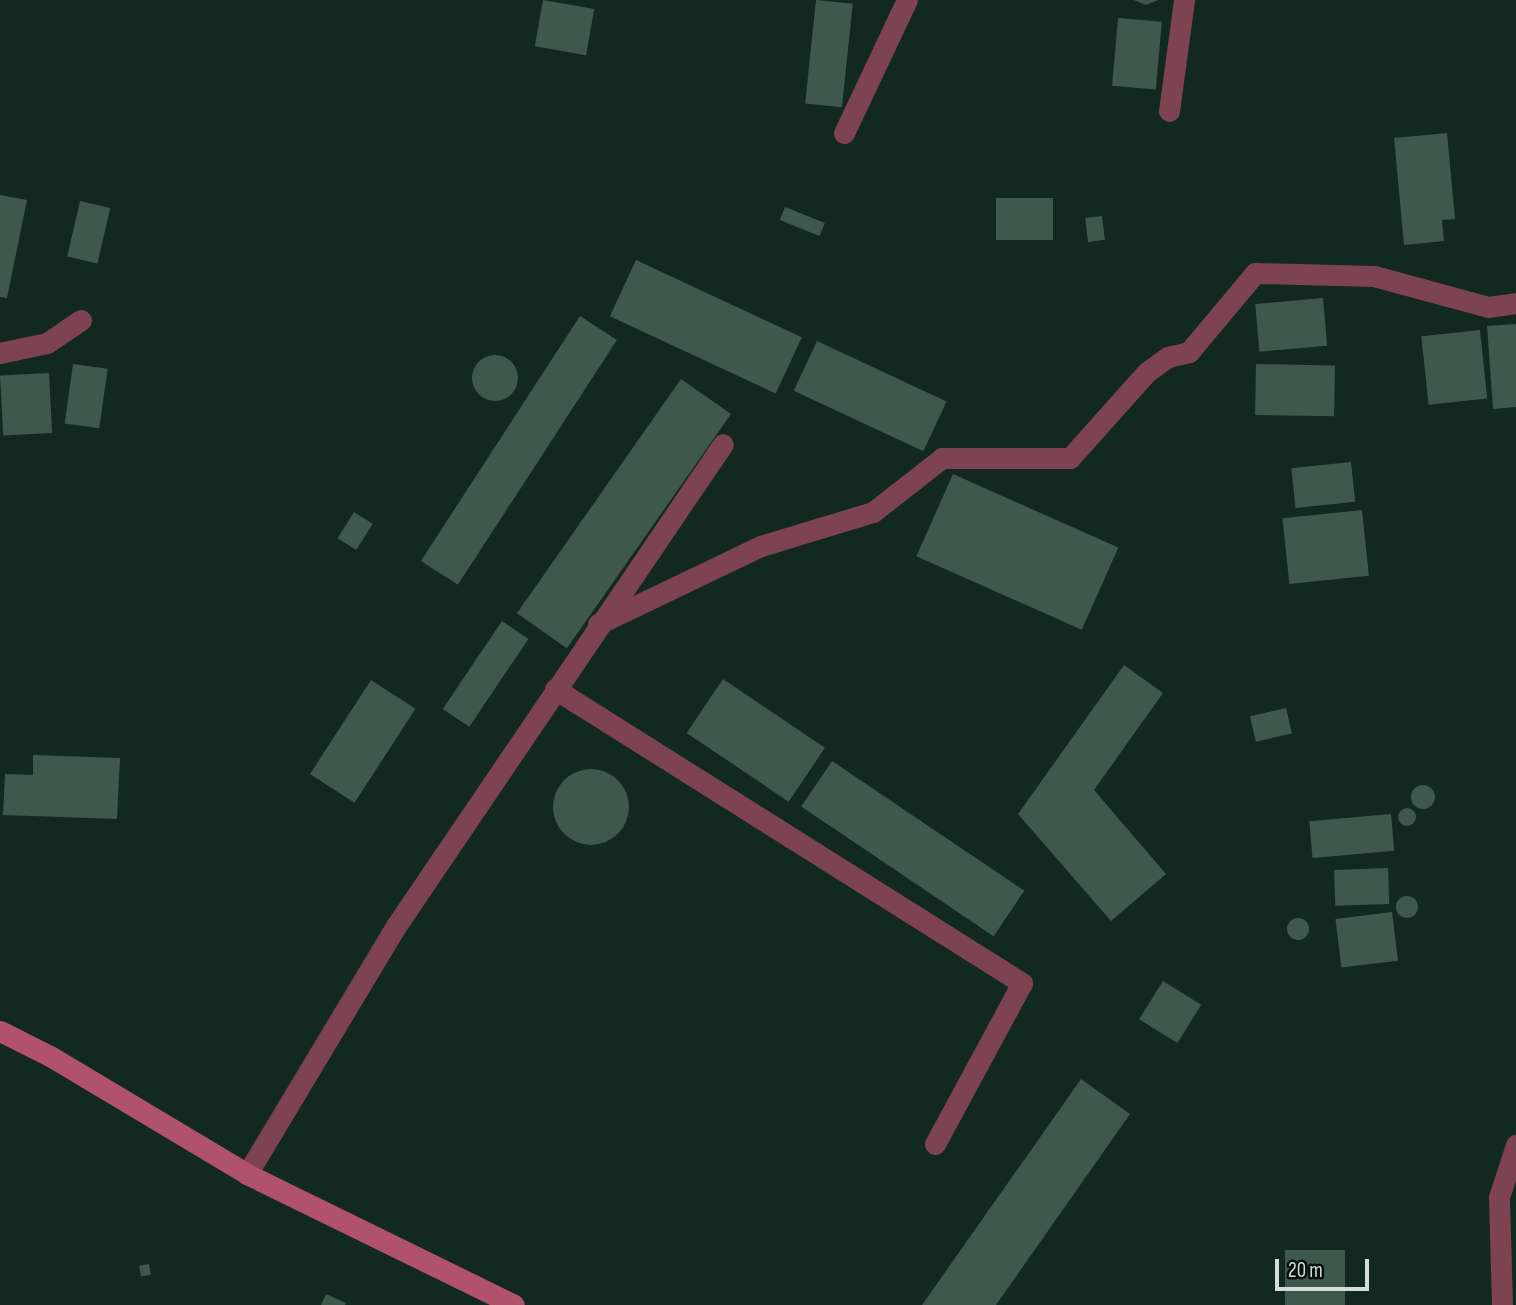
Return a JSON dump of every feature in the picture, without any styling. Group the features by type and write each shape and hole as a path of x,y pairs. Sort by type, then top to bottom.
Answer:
{"street":[{"path":"844,133 907,0"},
{"path":"1169,111 1184,0"},
{"path":"598,624 761,546 873,512 942,458 1070,458 1147,372 1168,358 1189,352 1255,273 1374,276 1488,307 1516,303"},
{"path":"0,354 47,343 81,320"},
{"path":"247,1174 396,926 598,624 723,444"},
{"path":"555,688 1022,983 935,1144"},
{"path":"0,1031 50,1056 247,1174 514,1305"},
{"path":"1502,1305 1499,1197 1516,1144"}],"building":[{"path":"543,0 594,9 586,55 535,46"},
{"path":"816,0 853,4 842,107 805,103"},
{"path":"1134,0 1158,0 1146,5"},
{"path":"1118,18 1162,22 1156,90 1112,86"},
{"path":"1447,133 1455,219 1442,220 1444,241 1404,245 1394,138"},
{"path":"0,195 27,200 7,298 0,297"},
{"path":"996,198 1053,198 1053,240 996,240"},
{"path":"80,201 110,208 97,264 67,257"},
{"path":"785,207 825,223 820,236 780,220"},
{"path":"1102,216 1105,240 1088,242 1085,218"},
{"path":"636,260 802,337 776,394 610,316"},
{"path":"1323,298 1327,346 1259,352 1255,304"},
{"path":"580,316 617,340 458,585 421,561"},
{"path":"1516,324 1516,407 1493,409 1487,326"},
{"path":"1480,330 1487,399 1429,405 1421,336"},
{"path":"817,341 947,401 923,451 794,391"},
{"path":"495,355 511,362 518,378 511,394 495,401 479,394 472,378 479,362"},
{"path":"73,364 108,369 99,428 65,423"},
{"path":"1256,364 1335,365 1334,416 1255,415"},
{"path":"49,373 52,433 3,435 0,376"},
{"path":"681,379 731,414 567,648 517,613"},
{"path":"1351,462 1355,502 1296,508 1291,468"},
{"path":"953,474 1118,548 1082,630 916,556"},
{"path":"1362,510 1369,576 1289,584 1282,518"},
{"path":"354,512 373,524 356,550 338,538"},
{"path":"502,621 529,639 469,727 443,709"},
{"path":"1124,665 1163,693 1094,790 1166,874 1111,921 1018,814"},
{"path":"723,679 825,748 789,802 687,733"},
{"path":"371,680 415,709 354,803 310,774"},
{"path":"1286,708 1292,733 1256,742 1250,716"},
{"path":"33,755 120,758 117,819 3,815 5,774 33,775"},
{"path":"832,761 1024,891 994,936 801,807"},
{"path":"591,769 606,772 618,780 626,792 629,807 626,822 618,834 606,842 591,845 576,842 564,834 556,822 553,807 556,792 564,780 576,772"},
{"path":"1423,785 1431,789 1435,797 1431,805 1423,809 1415,805 1411,797 1415,789"},
{"path":"1407,808 1413,811 1416,817 1413,823 1407,826 1401,823 1398,817 1401,811"},
{"path":"1391,814 1394,851 1313,858 1309,821"},
{"path":"1388,868 1389,904 1335,906 1334,870"},
{"path":"1407,896 1415,899 1418,907 1415,915 1407,918 1399,915 1396,907 1399,899"},
{"path":"1392,912 1398,961 1341,968 1335,919"},
{"path":"1298,918 1306,921 1309,929 1306,937 1298,940 1290,937 1287,929 1290,921"},
{"path":"1163,981 1201,1005 1177,1043 1139,1019"},
{"path":"1081,1079 1130,1114 996,1305 922,1305"},
{"path":"1285,1250 1345,1250 1345,1305 1285,1305"},
{"path":"149,1264 151,1275 141,1277 139,1266"},
{"path":"326,1294 346,1303 345,1305 321,1305"}]}
